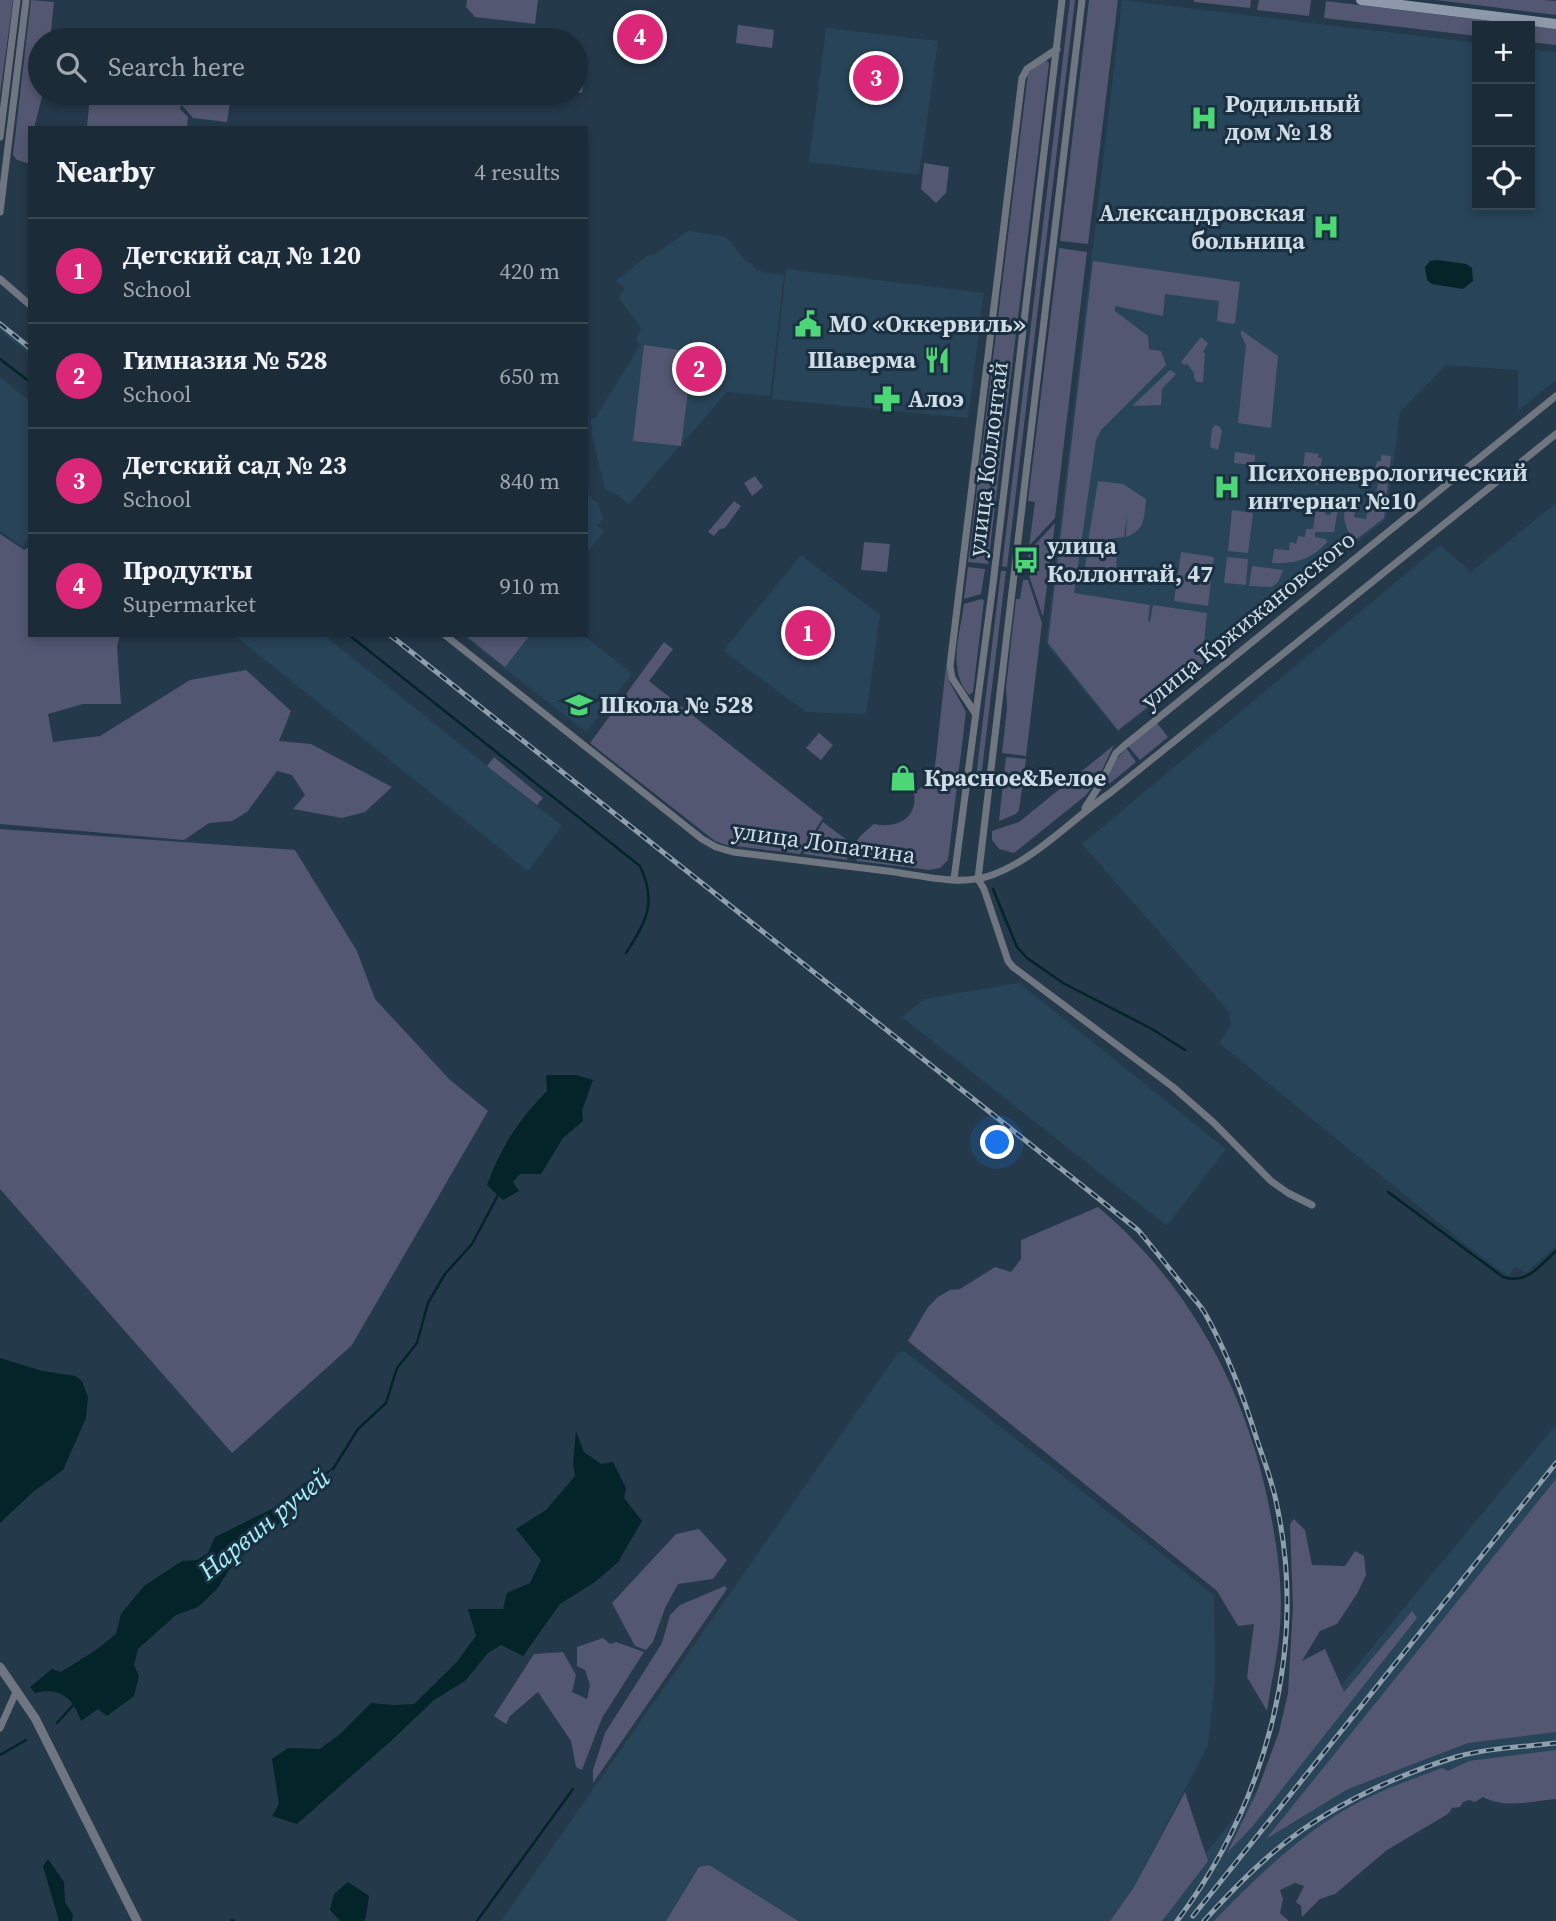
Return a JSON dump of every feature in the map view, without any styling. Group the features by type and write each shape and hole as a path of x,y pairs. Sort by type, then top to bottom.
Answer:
{"main road":[{"path":"1361,0 1556,24"}],"street":[{"path":"0,137 17,0"},
{"path":"0,212 26,0"},
{"name":"улица Коллонтай","path":"954,879 991,598 1062,0"},
{"name":"улица Коллонтай","path":"978,879 1082,0"},
{"path":"975,713 952,678 950,666 1021,78 1027,69 1056,49"},
{"path":"0,279 28,303"},
{"name":"улица Кржижановского","path":"1082,812 1116,753 1125,745 1556,396"},
{"name":"улица Кржижановского","path":"978,879 1015,864 1110,793 1556,434"},
{"name":"улица Лопатина","path":"448,637 702,839 716,847 733,852 954,879 978,879"},
{"path":"1101,783 1110,793"},
{"path":"978,879 984,889 1008,961 1013,967 1173,1087 1214,1123 1271,1181 1312,1205"},
{"path":"0,1667 35,1718 137,1921"},
{"path":"0,1728 17,1690"}],"shaded area":[{"path":"0,0 13,0 0,95"},
{"path":"31,0 54,2 51,28 28,28 28,105 40,105 35,126 28,126 28,163 17,160 13,155"},
{"path":"467,0 538,0 535,24 475,17 466,7"},
{"path":"1070,0 1075,0 1007,567 1002,566"},
{"path":"1089,0 1118,0 1088,244 1060,241"},
{"path":"1122,0 1472,42 1472,210 1535,210 1535,50 1556,52 1556,380 1518,411 1518,370 1446,365 1400,412 1386,519 1238,639 1235,636 1215,653 1216,655 1118,732 1046,644"},
{"path":"1194,0 1251,0 1250,8"},
{"path":"1259,0 1311,0 1309,16 1257,10"},
{"path":"1436,0 1556,1 1556,15"},
{"path":"1326,1 1490,21 1472,21 1472,35 1324,18"},
{"path":"738,25 774,30 772,48 736,43"},
{"path":"1535,26 1556,29 1556,45 1535,43"},
{"path":"826,28 938,41 919,175 809,162"},
{"path":"1046,60 1049,63 988,564 968,562 1028,73"},
{"path":"89,105 181,105 180,109 188,117 187,126 87,126"},
{"path":"182,105 229,105 227,122 193,118"},
{"path":"924,163 949,167 946,193 936,203 921,189"},
{"path":"688,231 726,237 754,268 765,273 784,275 770,396 727,392 629,504 615,493 605,490 592,435 591,419 596,417 640,345 636,340 641,328 619,298 624,288 616,281 648,255 654,255"},
{"path":"1059,248 1087,252 1055,518 1029,546 1035,502 1028,501"},
{"path":"1093,261 1240,282 1235,323 1232,324 1217,321 1219,301 1165,294 1163,316 1115,306 1115,311 1148,336 1149,349 1161,351 1166,365 1101,430 1096,440 1074,593 1150,605 1150,622 1153,605 1207,613 1204,644 1215,655 1118,730 1048,643"},
{"path":"786,269 984,293 968,418 772,399"},
{"path":"0,321 28,342 28,353 0,331"},
{"path":"1241,330 1278,356 1271,428 1238,423 1246,345"},
{"path":"1201,337 1208,343 1203,352 1203,382 1197,382 1187,364 1181,362"},
{"path":"644,345 693,352 681,446 633,441"},
{"path":"1170,370 1176,374 1162,389 1161,405 1132,406"},
{"path":"0,377 28,399 28,540 22,547 0,531"},
{"path":"1215,425 1222,431 1218,450 1210,447"},
{"path":"1235,452 1255,455 1255,461 1250,465 1234,463"},
{"path":"1305,452 1319,454 1318,458 1322,458 1318,485 1306,483 1302,477"},
{"path":"1381,455 1391,456 1384,518 1354,541 1345,522 1347,501 1357,500 1354,517 1366,519 1369,502 1375,501 1379,477 1374,475"},
{"path":"755,476 763,487 752,496 744,483"},
{"path":"1098,481 1123,484 1146,499 1143,522 1133,534 1126,537 1127,515 1124,537 1088,542"},
{"path":"588,495 598,503 603,519 597,526 604,531 588,551"},
{"path":"734,501 741,506 725,528 720,529 714,536 708,532"},
{"path":"1336,502 1339,502 1334,532 1315,532 1315,537 1326,539 1327,542 1321,548 1302,560 1272,563 1274,549 1289,550 1290,542 1296,544 1298,536 1305,537 1306,529 1313,529 1316,508 1325,508 1325,514 1330,515"},
{"path":"1556,503 1556,1246 1526,1273 1516,1266 1508,1276 1476,1253 1219,1043 1231,1025 1229,1012 1082,844 1440,545 1471,572"},
{"path":"1232,510 1253,513 1248,553 1228,551"},
{"path":"1055,523 1043,617 1026,567 1029,551"},
{"path":"0,534 24,550 28,548 28,637 120,637 117,647 121,704 83,704 48,714 53,742 100,736 190,680 246,670 291,711 279,741 311,744 392,787 365,812 342,818 293,809 305,795 292,775 277,771 247,812 232,821 209,823 184,840 0,824"},
{"path":"864,542 890,544 887,572 861,570"},
{"path":"1117,547 1116,579 1082,584 1088,549"},
{"path":"1181,552 1214,557 1208,606 1174,601"},
{"path":"801,555 880,615 866,714 806,712 723,651"},
{"path":"1227,557 1248,559 1246,585 1224,583"},
{"path":"1252,566 1283,570 1278,582 1272,587 1249,586"},
{"path":"968,567 985,569 981,594 964,599"},
{"path":"1001,571 1006,571 979,780 976,777"},
{"path":"1023,580 1028,580 1042,623 1026,756 1002,753 1016,599 1020,599"},
{"path":"984,600 973,692 969,695 958,674 958,640 964,604"},
{"path":"236,637 326,637 562,826 528,871"},
{"name":"Школа № 528","path":"465,637 586,637 630,672 630,677 586,732"},
{"path":"468,637 528,637 505,667"},
{"path":"664,642 673,649 649,681 823,818 800,854 726,845 715,841 590,743"},
{"path":"946,666 949,681 966,712 948,860 940,868 930,870 857,861 854,849 861,836 874,824 891,825 904,820 913,809 914,793 923,786 933,785"},
{"path":"1157,723 1168,737 1140,760 1128,746"},
{"path":"819,733 833,745 821,760 806,748"},
{"path":"1114,745 1097,781 1085,796 1014,853 999,849 992,840 992,831 1019,822"},
{"path":"1126,748 1136,762 1109,784 1106,781"},
{"path":"494,757 543,798 537,805 487,766"},
{"path":"1006,757 1026,759 1019,810 999,821"},
{"path":"823,822 848,841 847,860 803,854"},
{"path":"0,829 295,850 357,951 375,999 449,1079 488,1111 352,1345 232,1453 0,1189"},
{"path":"1019,983 1226,1149 1167,1226 902,1017 924,999"},
{"path":"1098,1207 1132,1238 1162,1272 1188,1308 1212,1346 1248,1428 1271,1516 1280,1585 1279,1638 1267,1711 1247,1677 1254,1624 1238,1626 1217,1591 908,1341 928,1307 938,1297 950,1290 960,1289 995,1267 1011,1272 1021,1259 1021,1240"},
{"path":"904,1351 1214,1595 1215,1678 1208,1745 1134,1887 1110,1921 501,1921 898,1353"},
{"path":"1556,1425 1556,1756 1518,1757 1223,1921 1151,1921 1412,1598"},
{"path":"1556,1479 1556,1732 1468,1743 1348,1789 1266,1839"},
{"path":"1294,1519 1305,1530 1312,1565 1345,1566 1355,1551 1364,1556 1366,1575 1337,1624 1320,1631 1302,1661 1325,1649 1344,1692 1412,1611 1417,1618 1252,1827 1227,1853 1256,1794 1279,1732 1288,1693 1293,1607 1290,1524"},
{"path":"699,1529 727,1560 713,1579 678,1584 665,1608 653,1642 646,1650 635,1646 612,1603 676,1534"},
{"path":"725,1586 727,1589 593,1783 593,1770 605,1733 662,1643 670,1615 680,1605"},
{"path":"603,1638 610,1644 616,1642 644,1652 602,1718 582,1770 576,1767 571,1741 538,1692 510,1716 506,1724 494,1716 534,1654 563,1652 576,1675 572,1692 587,1699 590,1685 585,1670 577,1666 577,1647"},
{"path":"1556,1750 1556,1799 1500,1803 1483,1797 1475,1802 1463,1802 1460,1807 1452,1808 1448,1814 1387,1850 1335,1894 1320,1899 1302,1917 1301,1906 1296,1902 1304,1886 1295,1883 1280,1890 1283,1899 1280,1913 1289,1921 1214,1921 1301,1840 1361,1801 1442,1768 1448,1771 1469,1761"},
{"path":"1185,1792 1208,1861 1162,1921 1110,1921 1134,1887"},
{"path":"709,1865 798,1921 666,1921 699,1867"}],"water":[{"path":"1430,261 1466,264 1472,268 1473,281 1463,289 1432,284 1427,280 1425,267"},
{"path":"546,1075 576,1075 593,1080 582,1110 583,1121 563,1138 541,1174 520,1174 513,1182 519,1191 503,1200 487,1185 512,1134 547,1091"},
{"path":"0,1358 42,1371 75,1376 82,1381 88,1397 86,1418 63,1470 33,1492 0,1523"},
{"path":"576,1431 584,1452 601,1464 613,1462 626,1488 624,1498 642,1521 618,1562 595,1582 560,1604 523,1656 501,1645 488,1653 465,1681 434,1700 297,1824 272,1816 279,1804 272,1759 288,1748 320,1749 340,1734 371,1703 414,1704 456,1663 476,1636 468,1609 503,1609 507,1593 530,1583 541,1560 516,1529 546,1510 575,1476 573,1463"},
{"path":"335,1467 303,1496 294,1509 263,1539 256,1541 229,1570 217,1589 198,1607 176,1615 138,1649 134,1665 139,1676 134,1696 107,1716 98,1709 81,1721 74,1706 64,1696 51,1691 35,1693 30,1687 52,1669 61,1672 116,1634 121,1614 144,1586 182,1561 197,1560 208,1553 215,1537 272,1509 303,1484"},
{"path":"48,1859 64,1882 65,1902 73,1915 72,1921 59,1921 43,1866"},
{"path":"348,1882 369,1896 364,1921 340,1921 330,1910 334,1894"}],"waterway":[{"path":"0,359 28,380"},
{"path":"352,637 640,866 649,901 644,921 626,953"},
{"name":"Нарвин ручей","path":"993,889 1017,947 1027,958 1063,983 1152,1029 1185,1050"},
{"name":"Нарвин ручей","path":"1388,1192 1503,1277 1511,1279 1526,1276 1556,1251"},
{"name":"Нарвин ручей","path":"333,1469 358,1429 386,1403 397,1368 417,1343 428,1303 445,1274 472,1244 498,1195"},
{"name":"Нарвин ручей","path":"57,1723 75,1703"},
{"name":"Нарвин ручей","path":"0,1755 26,1740"},
{"path":"477,1921 573,1789"}],"railway":[{"path":"0,324 28,346"},
{"path":"393,637 1138,1230 1205,1313 1222,1346 1247,1408 1273,1489 1285,1561 1287,1616 1282,1670 1272,1724 1255,1777 1234,1827 1208,1876 1177,1921"},
{"path":"1193,1916 1556,1463"},
{"path":"1204,1921 1275,1851 1302,1830 1357,1797 1456,1757 1556,1743"}],"place":[{"name":"Продукты","path":"640,37"},
{"name":"Детский сад № 23","path":"876,78"},
{"name":"Родильный дом № 18","path":"1204,118"},
{"name":"Александровская больница","path":"1326,227"},
{"name":"МО «Оккервиль»","path":"808,324"},
{"name":"Шаверма","path":"937,360"},
{"name":"Гимназия № 528","path":"699,369"},
{"name":"Алоэ","path":"887,399"},
{"name":"Психоневрологический интернат №10","path":"1227,487"},
{"name":"улица Коллонтай, 47","path":"1026,560"},
{"name":"Детский сад № 120","path":"808,633"},
{"name":"Школа № 528","path":"579,705"},
{"name":"Красное&Белое","path":"903,778"}]}
